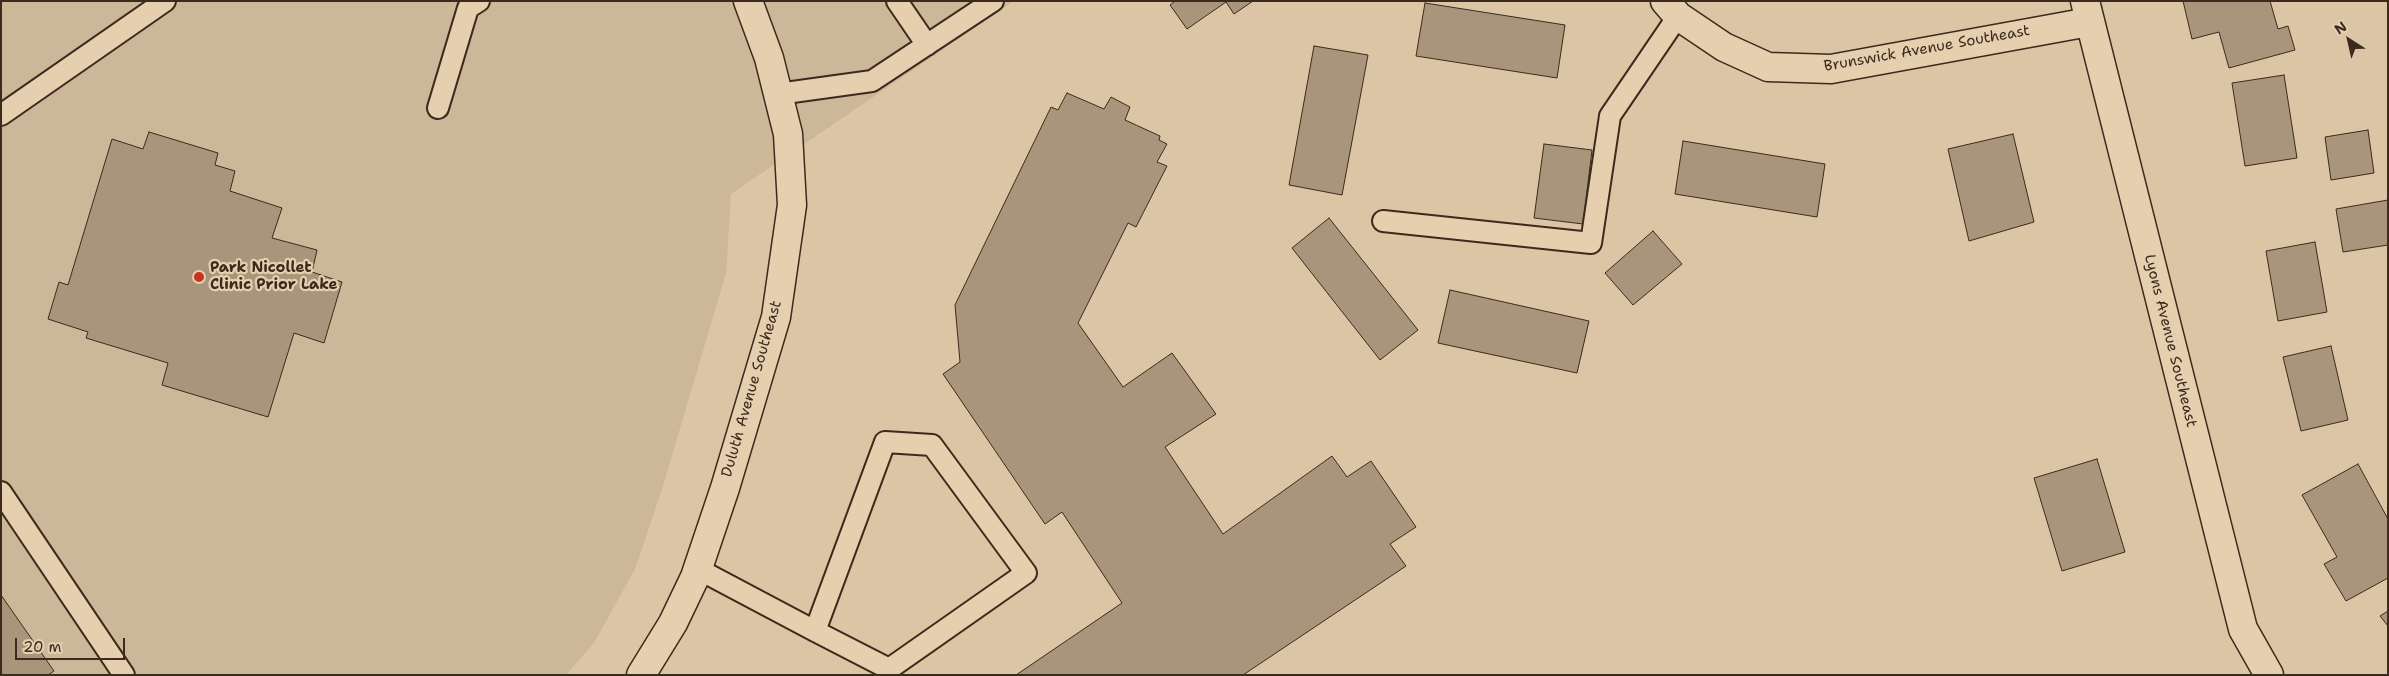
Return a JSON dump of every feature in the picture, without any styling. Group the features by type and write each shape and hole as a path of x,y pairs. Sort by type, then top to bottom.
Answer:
{"street":[{"name":"Duluth Avenue Southeast","path":"641,675 673,623 698,569 725,488 776,317 792,205 788,134 769,58 748,1"},
{"name":"Brunswick Avenue Southeast","path":"1672,9 1724,47 1768,68 1831,68 2087,12"},
{"name":"Lyons Avenue Southeast","path":"2087,12 2242,629 2269,675"}],"lane":[{"path":"1,115 165,1"},
{"path":"438,108 468,8 479,1"},
{"path":"897,1 926,45"},
{"path":"778,94 872,81 993,1"},
{"path":"1383,221 1591,243 1610,116 1672,9"},
{"path":"698,569 889,669 1026,573 932,445 885,442 815,630"},
{"path":"1,492 124,675"}],"shaded area":[{"path":"1,1 1014,1 731,194 726,273 663,486 635,569 594,643 566,675 1,675"}],"building":[{"path":"1175,1 1253,1 1234,14 1226,2 1187,29 1170,5"},
{"path":"2183,1 2270,1 2278,29 2288,26 2295,50 2229,68 2219,32 2192,39"},
{"path":"1425,3 1565,25 1557,78 1416,56"},
{"path":"1314,46 1368,55 1342,195 1289,185"},
{"path":"2284,75 2297,158 2245,166 2232,83"},
{"path":"1067,93 1104,109 1111,97 1130,107 1125,120 1160,136 1159,140 1167,144 1157,162 1167,166 1136,227 1128,223 1078,323 1123,387 1172,353 1216,414 1165,447 1223,534 1332,456 1347,477 1371,461 1416,527 1390,544 1406,566 1243,675 1016,675 1122,603 1062,512 1045,524 943,374 960,362 955,305 1051,107 1058,110"},
{"path":"2368,130 2374,173 2331,180 2325,137"},
{"name":"Park Nicollet Clinic Prior Lake","path":"149,132 218,153 215,165 235,171 230,191 282,208 272,238 317,250 312,272 342,282 324,343 294,333 268,417 162,385 168,363 86,338 88,332 48,319 59,282 68,285 112,139 143,149"},
{"path":"2013,134 2034,222 1969,241 1948,149"},
{"path":"1683,141 1825,164 1817,217 1675,194"},
{"path":"1544,144 1592,150 1583,224 1534,218"},
{"path":"2388,200 2388,245 2343,252 2336,209"},
{"path":"1329,218 1418,330 1380,360 1292,248"},
{"path":"1653,231 1682,264 1633,305 1605,273"},
{"path":"2315,242 2327,312 2278,321 2266,251"},
{"path":"1450,290 1589,321 1577,373 1438,343"},
{"path":"2331,346 2348,420 2301,431 2283,357"},
{"path":"2097,459 2125,552 2062,571 2034,478"},
{"path":"2358,464 2388,519 2388,578 2346,601 2324,564 2337,557 2302,495"},
{"path":"1,595 54,671 48,675 1,675"},
{"path":"2388,611 2388,626 2380,616"}],"place":[{"name":"Park Nicollet Clinic Prior Lake","path":"199,277"}]}
